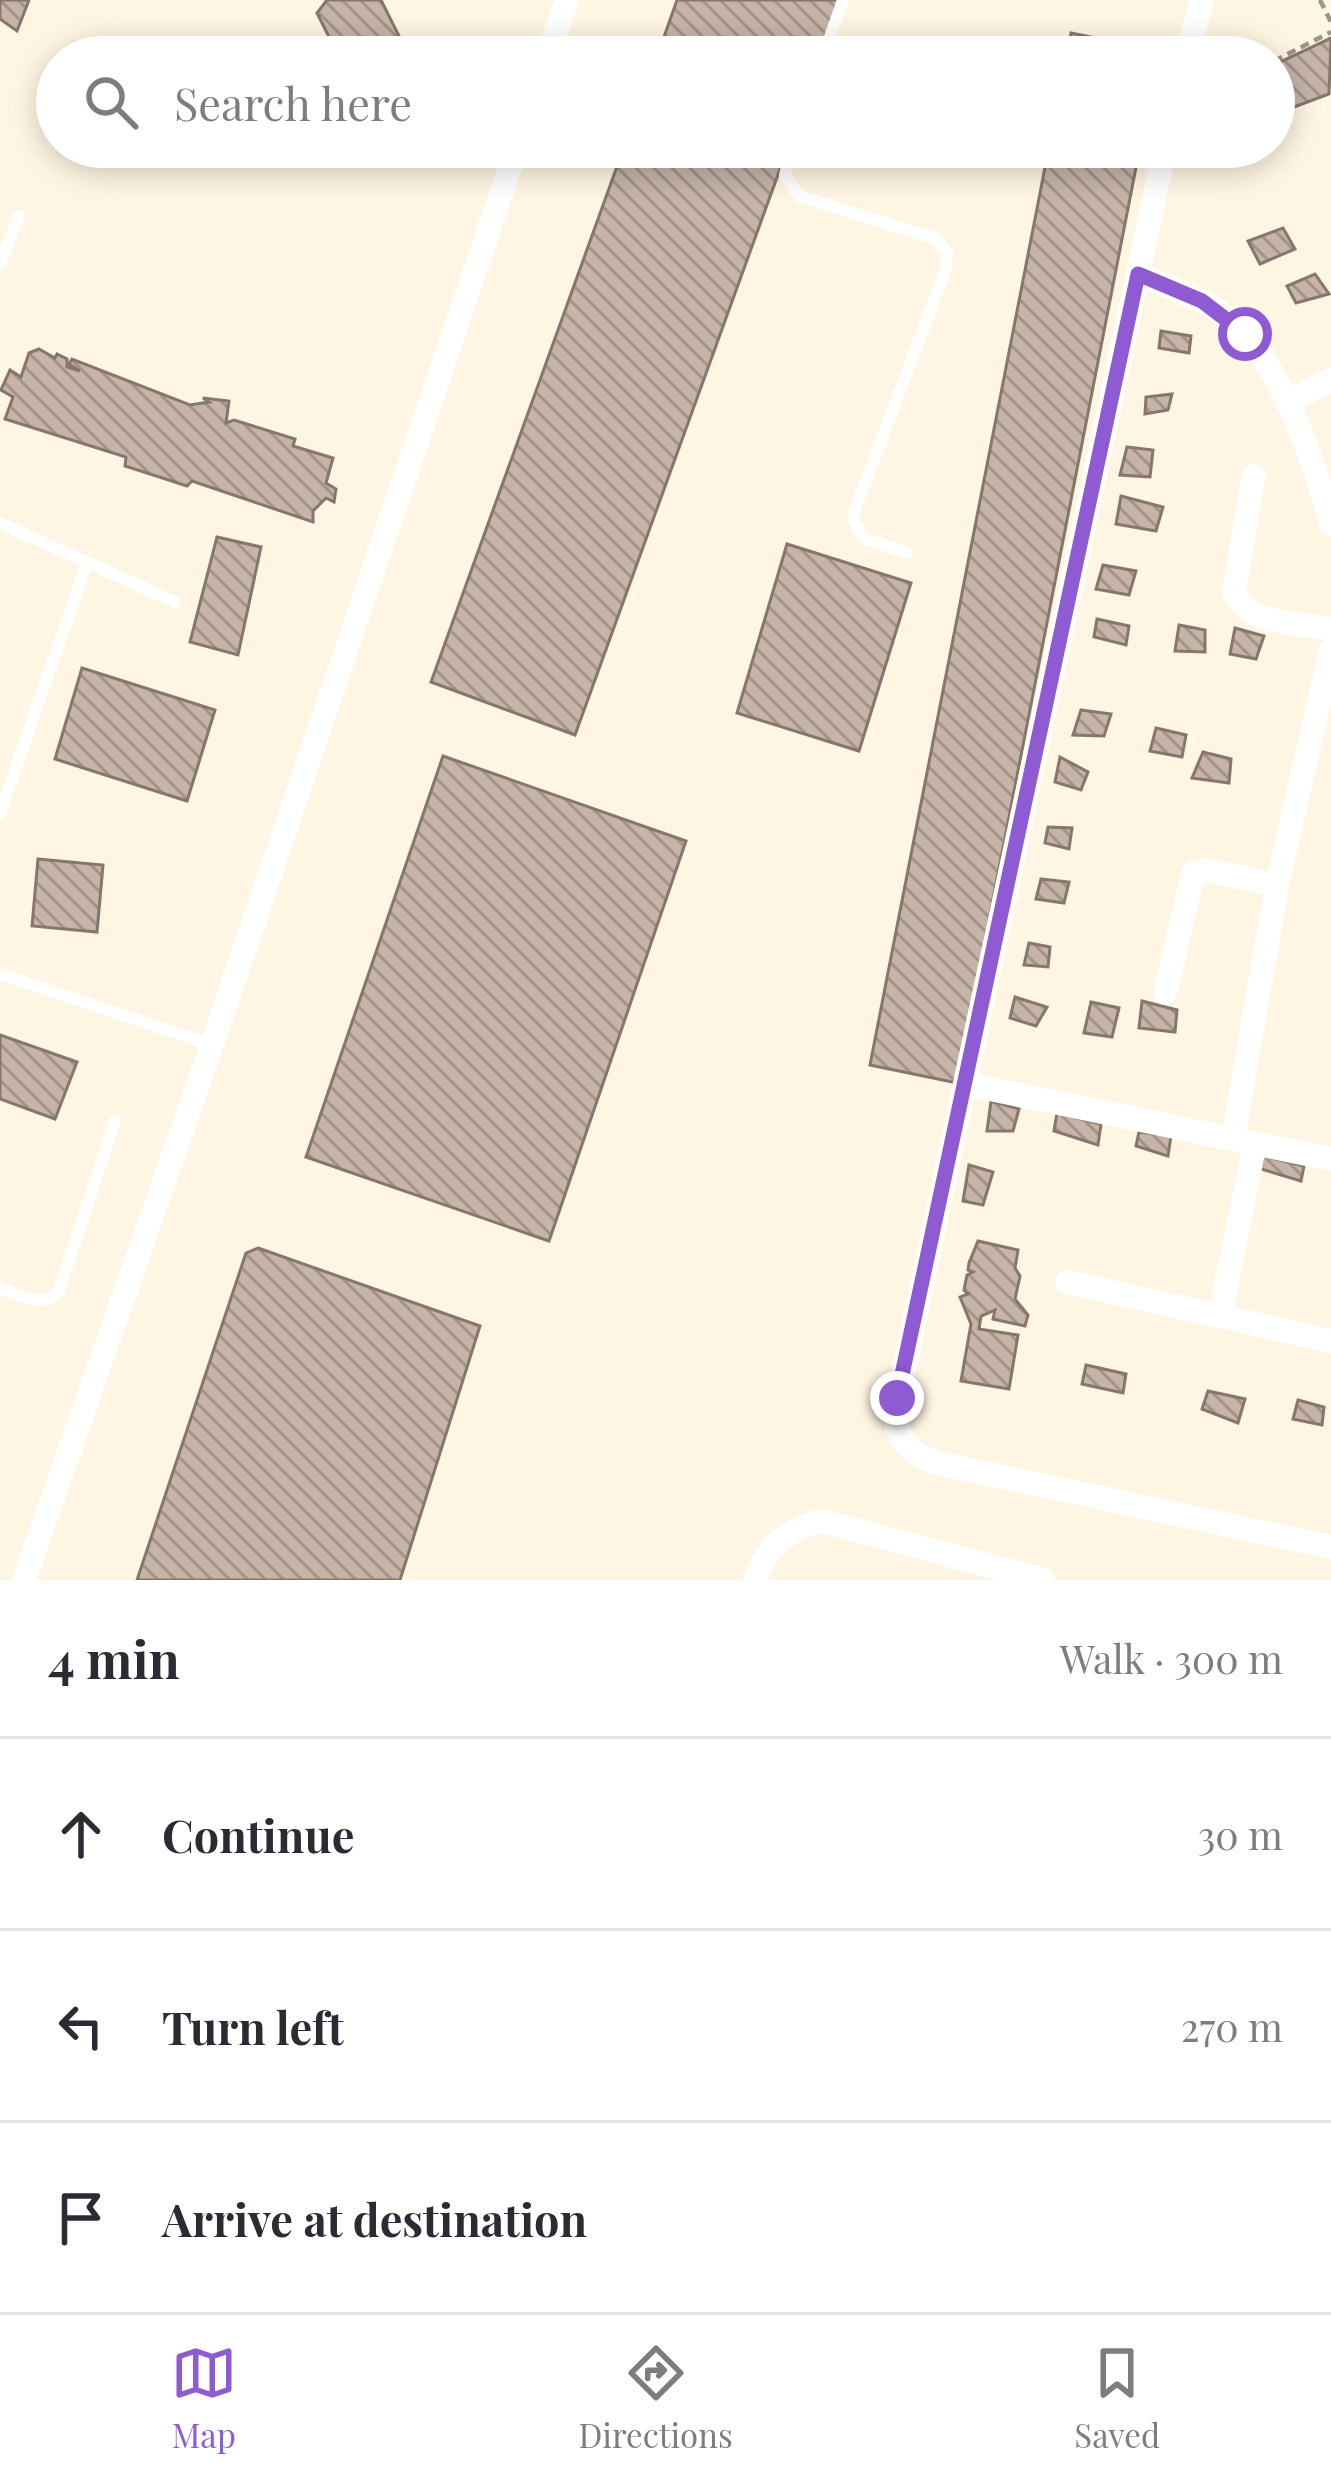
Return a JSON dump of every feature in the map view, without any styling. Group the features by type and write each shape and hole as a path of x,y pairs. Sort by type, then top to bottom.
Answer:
{"street":[{"path":"554,36 567,0"},
{"path":"1193,36 1202,0"},
{"path":"24,1580 212,1046 510,168"},
{"path":"1161,168 897,1398 897,1432 907,1447 937,1462 1331,1547"},
{"path":"1138,274 1225,316 1262,357 1287,402 1331,524"},
{"path":"1287,402 1331,380"},
{"path":"1254,476 1234,591 1238,603 1260,616 1331,629"},
{"path":"1220,1316 1277,884 1331,650"},
{"path":"1166,993 1193,874 1205,870 1277,884"},
{"path":"966,1084 1331,1159"},
{"path":"1067,1282 1331,1341"},
{"path":"755,1580 770,1546 794,1528 822,1521 1043,1580"}],"lane":[{"path":"830,36 843,0"},
{"path":"786,168 784,175 792,191 936,239 947,252 946,269 854,512 864,538 907,553"},
{"path":"0,264 19,216"},
{"path":"0,524 175,602"},
{"path":"0,814 87,562"},
{"path":"0,974 212,1046"},
{"path":"0,1288 40,1301 59,1291 115,1121"}],"path":[{"path":"1321,0 1331,22"},
{"path":"1295,50 1331,32"}],"building":[{"path":"0,0 29,0 17,31 0,19"},
{"path":"327,0 381,0 399,36 328,36 317,13"},
{"path":"677,0 841,0 828,36 664,36"},
{"path":"1331,38 1329,94 1295,107 1295,55"},
{"path":"616,168 780,168 575,735 431,682"},
{"path":"1045,168 1136,168 957,1083 870,1065"},
{"path":"1283,228 1295,249 1260,264 1248,241"},
{"path":"1315,274 1329,294 1296,303 1287,286"},
{"path":"1161,331 1191,336 1189,353 1159,348"},
{"path":"39,349 67,359 67,367 80,371 69,364 72,359 190,405 209,402 203,398 229,401 226,423 234,420 295,439 293,446 333,458 326,483 336,489 334,502 326,498 313,511 313,522 192,481 187,486 125,466 126,457 5,419 13,397 1,390 10,370 21,377 29,353"},
{"path":"1172,394 1168,410 1145,414 1146,397"},
{"path":"1127,447 1153,450 1150,477 1120,475"},
{"path":"1121,496 1163,507 1156,531 1116,524"},
{"path":"217,537 261,547 238,655 190,642"},
{"path":"787,544 911,583 859,751 737,713"},
{"path":"1103,565 1136,571 1129,595 1096,589"},
{"path":"1097,619 1129,626 1126,645 1094,637"},
{"path":"1179,625 1205,630 1205,652 1175,651"},
{"path":"1235,628 1264,636 1256,659 1230,654"},
{"path":"82,668 215,710 187,801 55,759"},
{"path":"1081,710 1111,714 1104,736 1073,735"},
{"path":"1156,728 1186,735 1182,757 1150,751"},
{"path":"1203,752 1231,759 1229,783 1192,778"},
{"path":"443,756 686,841 549,1241 306,1157"},
{"path":"1060,757 1088,772 1081,790 1055,782"},
{"path":"1048,827 1072,828 1069,849 1045,843"},
{"path":"38,859 103,865 97,932 32,926"},
{"path":"1041,879 1069,882 1064,903 1036,899"},
{"path":"1029,943 1050,947 1048,967 1024,965"},
{"path":"1015,997 1047,1007 1036,1026 1010,1018"},
{"path":"1142,1001 1177,1010 1175,1032 1139,1028"},
{"path":"1091,1002 1119,1008 1112,1037 1084,1033"},
{"path":"0,1035 77,1062 55,1119 0,1099"},
{"path":"991,1101 1019,1109 1013,1131 987,1131"},
{"path":"1057,1113 1101,1124 1098,1145 1054,1131"},
{"path":"1139,1132 1171,1136 1168,1156 1136,1146"},
{"path":"1263,1156 1304,1166 1301,1181 1261,1169"},
{"path":"969,1165 993,1172 983,1205 963,1201"},
{"path":"978,1241 1018,1250 1015,1299 1028,1315 1025,1326 993,1319 995,1310 981,1316 979,1329 1018,1335 1009,1389 961,1381 971,1324 960,1297 968,1294 964,1290 967,1275 973,1272 968,1270 969,1263"},
{"path":"258,1248 480,1326 400,1580 137,1580 246,1253"},
{"path":"1086,1365 1126,1374 1123,1393 1082,1384"},
{"path":"1208,1391 1245,1399 1238,1423 1202,1409"},
{"path":"1298,1400 1324,1407 1322,1425 1293,1419"}],"route":[{"path":"897,1398 1138,274 1202,301 1245,334"}]}
